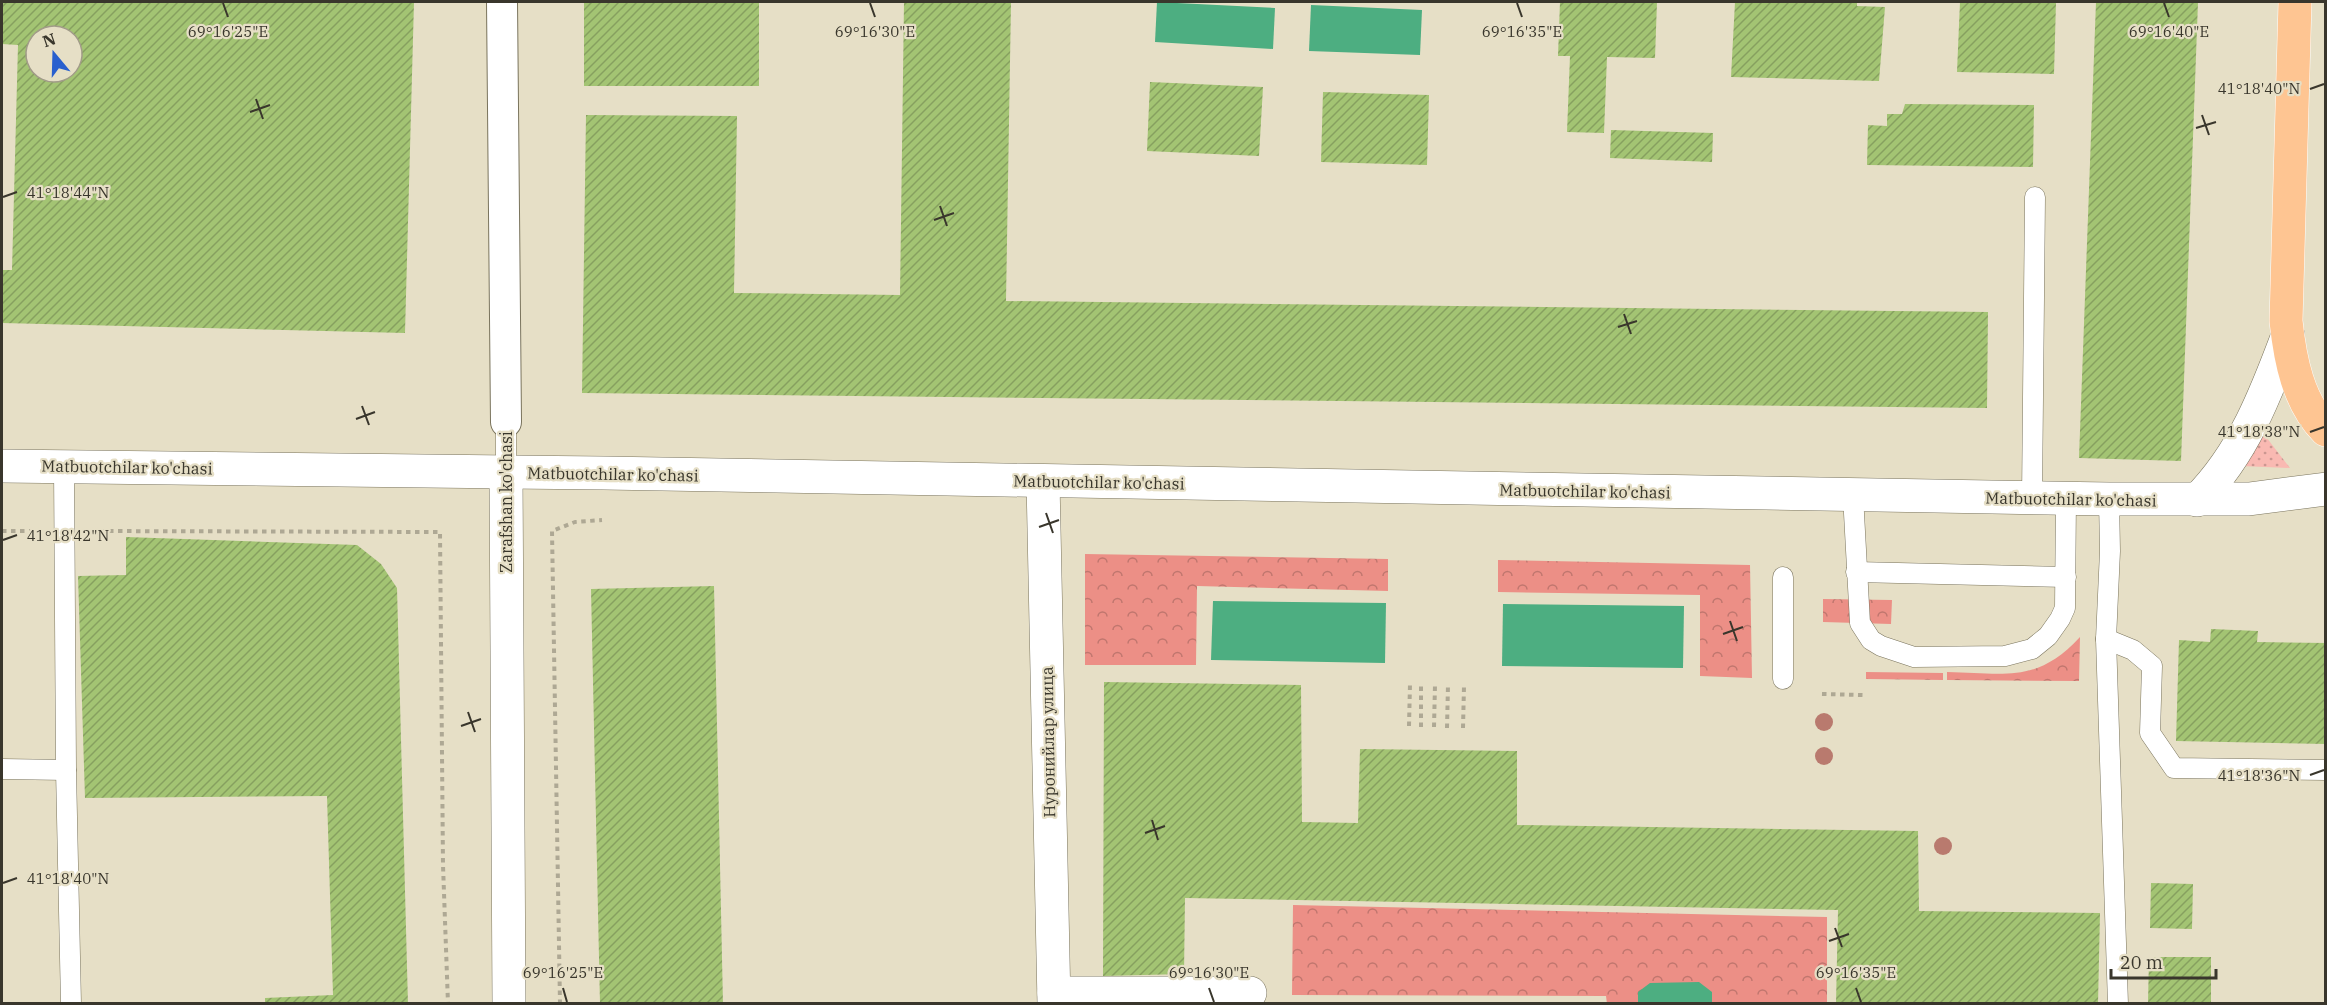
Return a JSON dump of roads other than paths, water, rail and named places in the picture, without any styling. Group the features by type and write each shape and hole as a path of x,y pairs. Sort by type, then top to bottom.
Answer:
{"main road":[{"path":"2295,2 2286,321 2296,375 2311,412 2325,430"}],"street":[{"name":"Zarafshan ko'chasi","path":"502,2 506,422"},
{"path":"2197,500 2215,482 2241,443 2267,392 2288,334"},
{"name":"Matbuotchilar ko'chasi","path":"2,466 506,472 2197,500 2249,499 2325,489"},
{"name":"Zarafshan ko'chasi","path":"506,472 509,1004"},
{"name":"Нуронийлар улица","path":"1043,481 1054,998"},
{"path":"1054,998 1250,993"}],"lane":[{"path":"2032,498 2035,197"},
{"name":"Zarafshan ko'chasi","path":"506,422 506,472"},
{"path":"64,466 70,1004"},
{"path":"1853,495 1860,623 1871,640 1881,646 1914,657 2005,656 2032,649 2048,636 2065,608 2066,498"},
{"path":"2109,499 2110,551 2106,639 2118,1004"},
{"path":"1856,572 2066,578"},
{"path":"1783,679 1784,577"},
{"path":"2106,639 2133,650 2152,666 2150,733 2174,768 2325,770"},
{"path":"2,769 66,770"}]}
